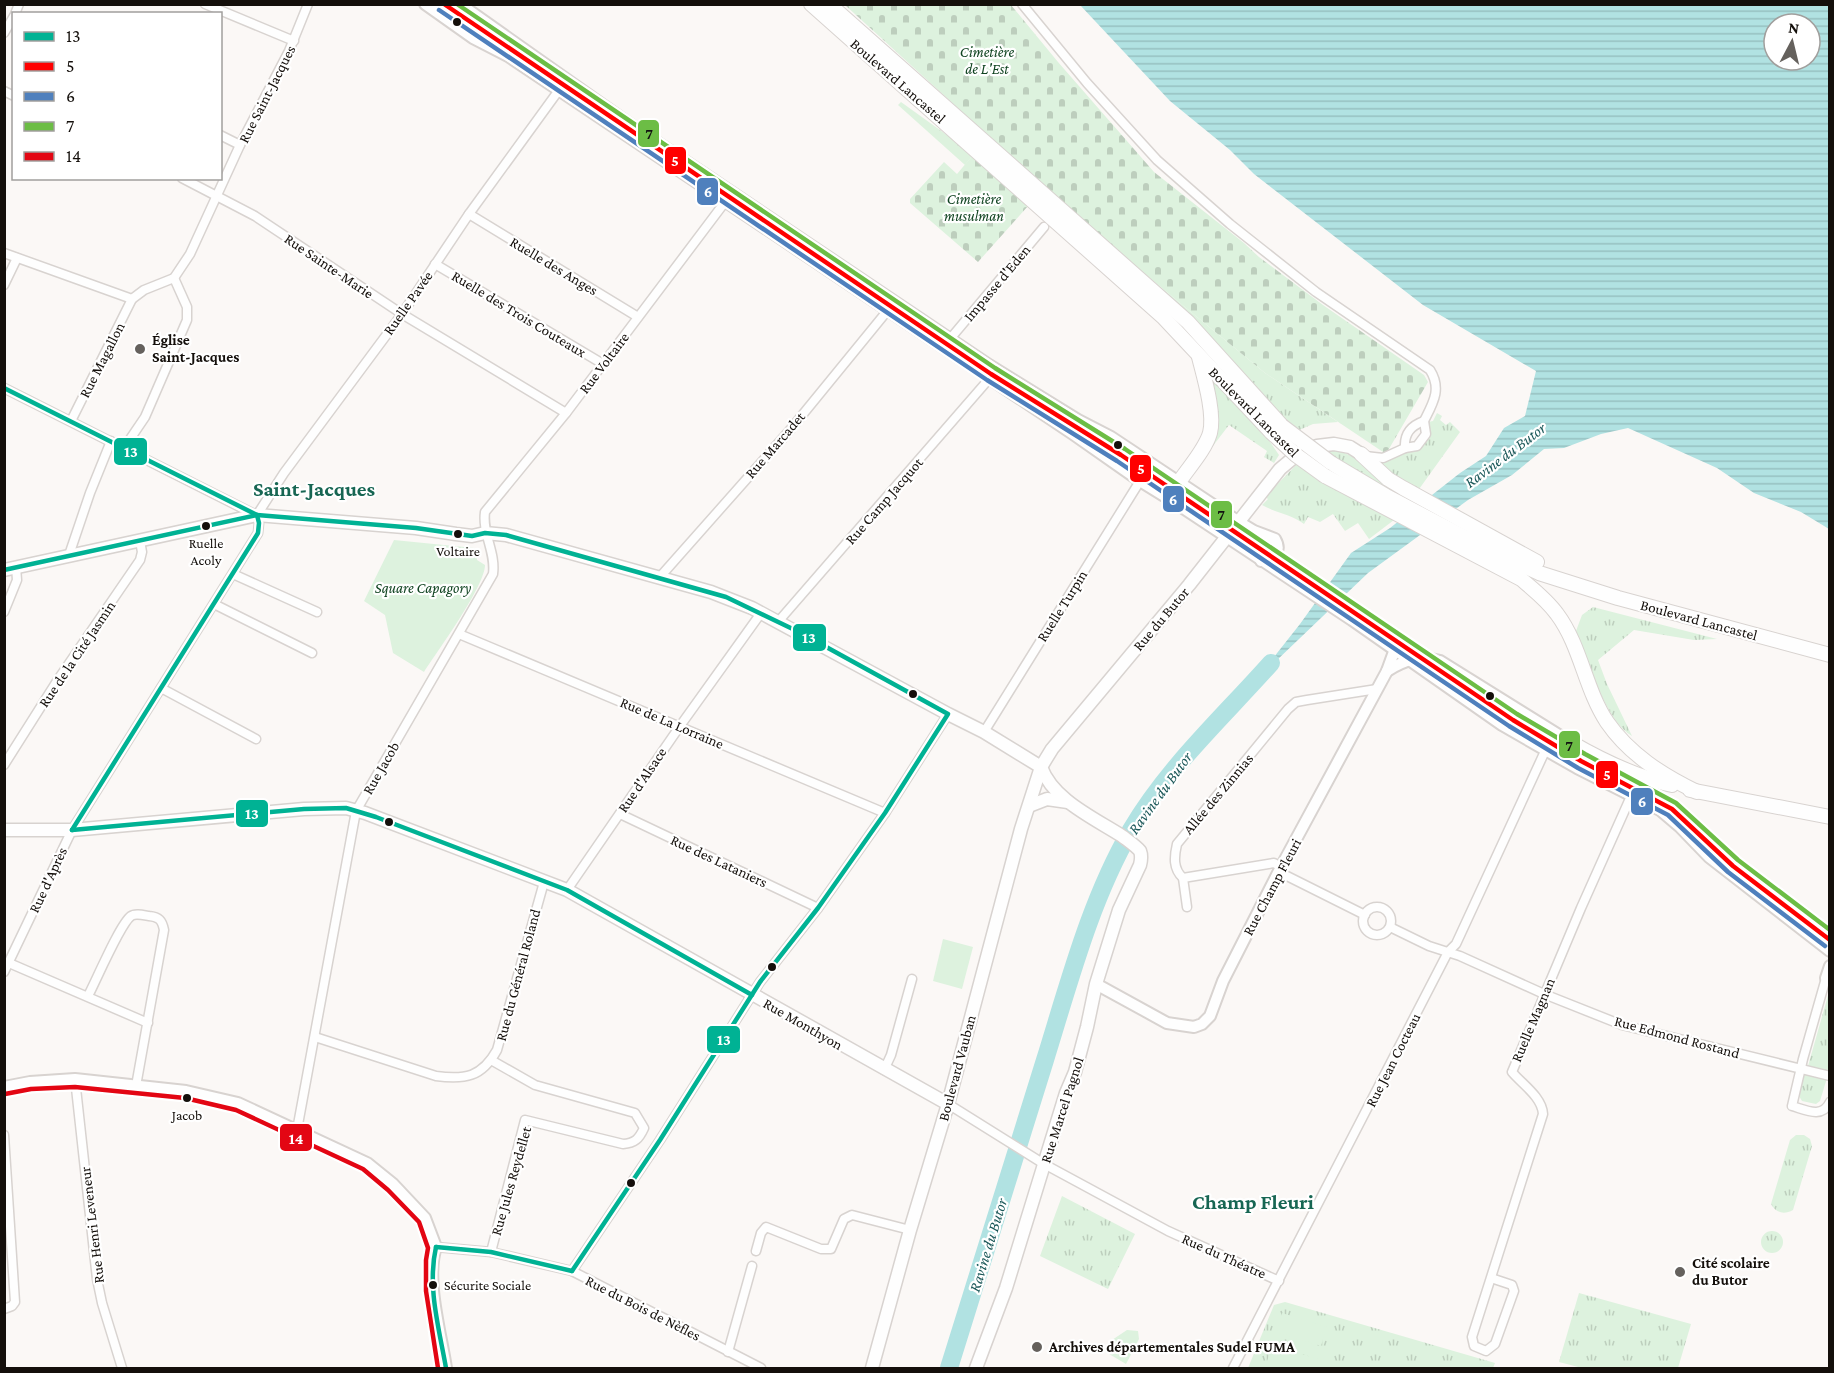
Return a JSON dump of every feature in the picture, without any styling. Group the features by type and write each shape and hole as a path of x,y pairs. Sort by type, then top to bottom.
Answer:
{"main road":[{"name":"Boulevard Lancastel","path":"811,4 1132,289 1276,429"},
{"name":"Boulevard Lancastel","path":"830,4 1188,322 1296,455 1388,497 1484,547 1541,596 1557,614 1569,634 1596,702 1617,734 1649,765 1697,792"},
{"path":"1179,482 1210,433 1210,412 1199,355"},
{"name":"Rue du Butor","path":"1041,767 1052,749 1189,585 1280,469 1299,453 1317,446 1334,444 1350,447 1361,454"},
{"path":"1361,454 1388,479 1484,547"},
{"name":"Boulevard Lancastel","path":"1328,469 1396,514 1484,547 1531,560 1618,598 1830,655"},
{"path":"10,569 256,515 416,528 472,536 485,533 506,535 726,597 799,632 984,732 1041,767 1044,776 1070,802"},
{"path":"1570,742 1591,754 1667,784 1697,792 1830,817"},
{"name":"Boulevard Vauban","path":"872,1368 1041,767"},
{"path":"1029,806 1047,799 1070,802"},
{"name":"Rue Marcel Pagnol","path":"976,1368 1006,1288 1040,1162 1075,1072 1096,984 1119,910 1140,865 1139,850 1070,802"},
{"name":"Rue Monthyon","path":"4,830 72,830 304,809 340,808 356,811 567,890 948,1104"}],"street":[{"path":"205,4 294,41"},
{"name":"Rue Saint-Jacques","path":"174,278 190,254 240,145 294,41 308,4"},
{"path":"425,4 473,38 497,49 1078,420 1111,437 1239,522 1254,531 1275,538 1278,544 1273,558 1269,561 1261,561"},
{"path":"460,4 888,310 1140,481 1395,649 1502,725 1577,768 1632,794 1672,819 1709,857 1830,951"},
{"path":"1022,4 1087,83 1157,160 1230,224 1316,292 1430,370 1435,378 1436,397 1424,421 1426,434 1417,446 1405,448 1383,458 1361,454"},
{"path":"4,33 12,19"},
{"name":"Ruelle Pavée","path":"256,515 284,472 402,314 469,214 559,90"},
{"path":"222,136 240,145"},
{"name":"Rue Sainte-Marie","path":"186,180 255,216 402,314 566,413"},
{"name":"Rue Voltaire","path":"485,533 483,523 488,506 566,413 729,197"},
{"name":"Ruelle des Anges","path":"469,214 638,318"},
{"name":"Impasse d'Eden","path":"950,339 1044,227"},
{"path":"4,253 131,298 174,278 187,307 187,320 145,417 124,448"},
{"path":"4,285 17,258"},
{"name":"Ruelle des Trois Couteaux","path":"435,264 603,364"},
{"name":"Rue Magallon","path":"71,421 131,298"},
{"name":"Rue Marcadet","path":"659,578 789,430 888,310"},
{"name":"Rue Camp Jacquot","path":"777,623 989,379"},
{"path":"4,388 256,515"},
{"path":"1405,448 1404,438 1413,426 1424,421"},
{"path":"69,555 111,441"},
{"name":"Ruelle Turpin","path":"984,732 1140,481"},
{"path":"1174,502 1179,482"},
{"name":"Rue d'Après","path":"4,972 72,830 258,533 259,522 256,515"},
{"name":"Rue Jacob","path":"297,1130 356,811 493,574 493,558 485,533"},
{"name":"Rue de la Cité Jasmin","path":"4,765 59,678 141,560 140,541"},
{"path":"4,612 17,580 10,569"},
{"path":"233,574 317,612"},
{"path":"214,604 312,653"},
{"name":"Rue d'Alsace","path":"567,890 680,726 761,614"},
{"name":"Rue de La Lorraine","path":"459,634 885,813"},
{"name":"Rue Champ Fleuri","path":"1096,984 1167,1023 1194,1028 1210,1017 1223,981 1280,869 1387,671 1395,649"},
{"path":"1387,671 1408,660 1422,657 1440,661 1570,742"},
{"path":"161,688 256,739"},
{"name":"Allée des Zinnias","path":"1187,907 1183,878 1175,867 1177,844 1288,709 1296,702 1377,689"},
{"path":"572,1271 660,1140 752,994 818,908 885,813 948,714"},
{"name":"Rue Jean Cocteau","path":"1233,1368 1448,952 1456,944 1546,749"},
{"name":"Ruelle Magnan","path":"1491,1278 1512,1285 1514,1291 1495,1344 1486,1351 1474,1346 1472,1337 1543,1114 1538,1100 1512,1072 1632,794"},
{"name":"Rue des Lataniers","path":"620,814 818,908"},
{"path":"1183,878 1274,863 1280,869 1365,915"},
{"name":"Rue du Général Roland","path":"315,1037 436,1076 455,1079 469,1076 480,1070 492,1060 497,1050 544,882"},
{"path":"1373,908 1384,909 1391,920 1390,927 1383,934 1372,934 1364,926 1365,915 1373,908"},
{"path":"88,996 122,928 131,915 157,917 163,922 164,930 136,1086"},
{"name":"Rue Edmond Rostand","path":"1390,927 1430,946 1622,1025 1830,1076"},
{"path":"9,963 148,1023"},
{"path":"1830,966 1792,1106 1816,1113 1823,1111 1830,1102"},
{"path":"884,1070 891,1055 912,979"},
{"path":"1092,999 1120,998"},
{"name":"Rue Jules Reydellet","path":"491,1252 525,1120 622,1144 631,1143 640,1138 644,1128 635,1113 535,1085 492,1060"},
{"path":"4,1087 30,1082 75,1079 186,1091 228,1100 367,1163 379,1172 424,1218 436,1247 432,1275 446,1368"},
{"name":"Rue Henri Leveneur","path":"75,1079 97,1279 122,1368"},
{"name":"Rue du Théatre","path":"948,1104 1040,1162 1168,1231 1279,1281"},
{"path":"4,1135 15,1302 4,1309"},
{"path":"756,1251 761,1233 766,1227 821,1249 831,1249 844,1219 852,1215 910,1230"},
{"name":"Rue du Bois de Nèfles","path":"436,1247 491,1252 572,1271 761,1368"},
{"path":"728,1352 752,1266"}],"green space":[{"name":"Cimetière de L'Est","path":"845,5 1011,5 1154,172 1259,257 1323,305 1424,375 1428,382 1386,454 1265,373 1088,227"},
{"path":"901,102 973,155 965,165 898,105"},
{"name":"Cimetière musulman","path":"973,155 1028,206 978,262 910,203 910,199 944,162 957,174"},
{"path":"1151,279 1265,373 1338,422 1313,424 1297,431 1281,418 1149,282"},
{"path":"1206,370 1266,436 1279,455 1274,463 1264,457 1267,451 1229,425 1196,468 1212,445"},
{"path":"1437,413 1442,416 1440,420 1446,425 1450,422 1460,432 1417,492 1403,484 1382,466 1382,462 1421,447 1431,432 1428,422 1433,421"},
{"path":"1336,450 1351,456 1371,469 1389,485 1386,490 1322,451"},
{"path":"1297,464 1394,520 1369,539 1358,523 1345,531 1333,514 1320,522 1308,517 1304,524 1262,505 1268,499 1265,497"},
{"name":"Square Capagory","path":"394,540 474,548 477,551 477,560 485,565 483,575 469,603 424,672 393,653 385,615 364,601"},
{"path":"1593,607 1717,639 1694,640 1634,630 1598,660 1632,736 1614,718 1598,689 1576,631 1582,615"},
{"path":"943,939 973,947 962,989 933,981"},
{"path":"1829,992 1829,1072 1808,1066"},
{"path":"1805,1072 1827,1078 1820,1101 1816,1104 1802,1101 1799,1096"},
{"path":"1796,1135 1804,1135 1810,1139 1812,1146 1793,1210 1780,1212 1771,1204 1790,1140"},
{"path":"1062,1196 1135,1234 1108,1289 1040,1256"},
{"path":"1772,1231 1780,1234 1783,1242 1780,1250 1772,1253 1764,1250 1761,1242 1764,1234"},
{"path":"1579,1293 1691,1324 1678,1368 1582,1368 1559,1362"},
{"path":"1285,1302 1495,1363 1493,1368 1248,1368 1274,1305"},
{"path":"1282,1313 1327,1327 1321,1346 1277,1332"},
{"path":"1127,1330 1138,1331 1139,1339 1126,1364 1104,1351 1109,1342"},
{"path":"1272,1345 1318,1359 1316,1368 1265,1368"}],"water":[{"path":"1080,5 1829,5 1829,529 1801,512 1754,493 1717,468 1628,428 1601,434 1564,448 1544,449 1512,475 1468,500 1368,573 1255,681 1351,553 1390,528 1460,473 1486,456 1504,428 1525,416 1536,371 1423,305 1254,174 1230,150 1170,101"}],"waterway":[{"name":"Ravine du Butor","path":"949,1368 1072,972 1104,885 1131,830 1162,785 1197,743 1271,663"}],"transit line":[{"name":"5","path":"444,4 991,374 1121,455 1513,720 1581,761 1672,809 1733,866 1830,940"},
{"name":"7","path":"457,4 995,368 1125,449 1517,714 1676,803 1738,860 1830,930"},
{"name":"6","path":"439,10 987,380 1117,461 1509,726 1578,768 1668,815 1728,872 1825,946"},
{"name":"13","path":"4,388 257,515"},
{"name":"13","path":"4,570 257,515 416,528 472,536 485,533 506,535 726,597 799,632 948,714 885,813 818,908 760,982 660,1140 572,1271"},
{"name":"13","path":"72,830 258,533 257,515"},
{"name":"13","path":"72,830 304,809 346,808 376,817 567,890 752,995"},
{"name":"14","path":"5,1094 31,1089 75,1087 185,1098 236,1110 363,1169 388,1190 419,1222 428,1248 426,1291 438,1368"},
{"name":"13","path":"436,1247 491,1252 572,1271"},
{"name":"13","path":"436,1247 433,1292 446,1368"}],"place":[{"name":"Église Saint-Jacques","path":"140,349"},
{"name":"Ruelle Acoly","path":"206,526"},
{"name":"Voltaire","path":"458,534"},
{"name":"Jacob","path":"187,1098"},
{"name":"Cité scolaire du Butor","path":"1680,1272"},
{"name":"Sécurite Sociale","path":"433,1285"},
{"name":"Archives départementales Sudel FUMA","path":"1037,1347"}],"district":[{"name":"Saint-Jacques","path":"314,489"},
{"name":"Champ Fleuri","path":"1253,1202"}]}
